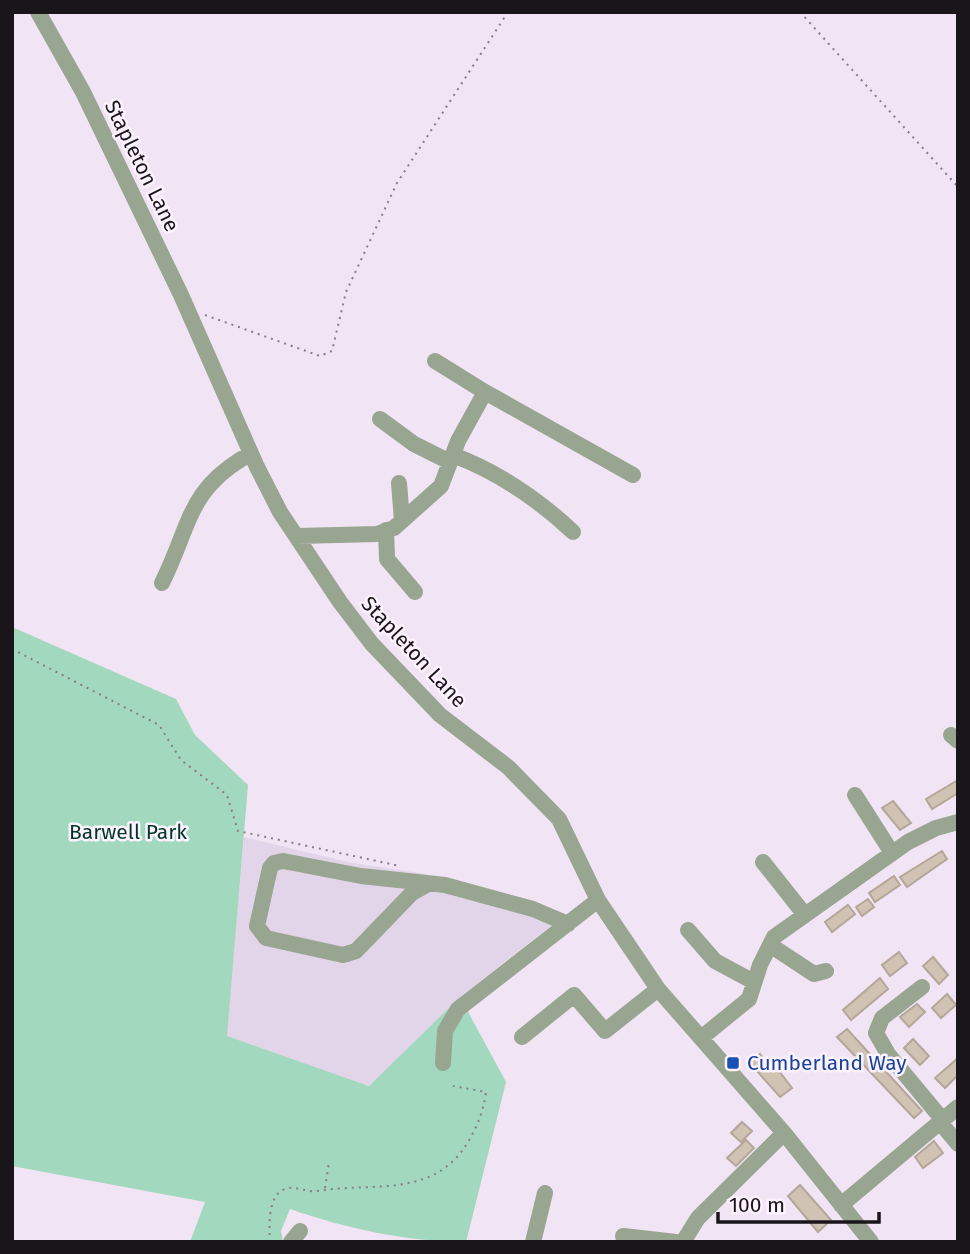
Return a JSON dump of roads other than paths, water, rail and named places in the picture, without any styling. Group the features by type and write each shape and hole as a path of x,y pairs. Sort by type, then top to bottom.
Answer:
{"street":[{"name":"Stapleton Lane","path":"38,12 83,92 187,308 250,454 280,512 372,644 440,715 508,767 559,819 598,900 658,989 784,1133 871,1242"},
{"path":"435,361 632,475"},
{"path":"297,536 377,534 402,521 442,486 470,415 485,392"},
{"path":"380,419 414,444 478,464 545,505 573,532"},
{"path":"162,583 196,502 223,469 250,454"},
{"path":"399,483 402,521"},
{"path":"386,530 387,558 415,592"},
{"path":"855,795 892,853"},
{"path":"702,1038 749,999 774,937 892,853 936,828 958,822"},
{"path":"428,884 402,904 356,951 343,955 266,938 257,926 271,868 274,863 283,861 445,886 533,909 568,925"},
{"path":"763,862 805,915"},
{"path":"443,1063 444,1031 458,1009 598,900"},
{"path":"688,930 715,961 754,982"},
{"path":"770,945 814,974 826,971"},
{"path":"922,987 882,1018 876,1033 888,1054 958,1144"},
{"path":"522,1037 574,995 605,1031 658,989"},
{"path":"841,1205 958,1107"},
{"path":"683,1242 698,1218 784,1133"},
{"path":"533,1242 545,1192"},
{"path":"623,1236 676,1242"}],"place":[{"name":"Cumberland Way","path":"733,1063"}],"park label":[{"name":"Barwell Park","path":"128,832"}]}
